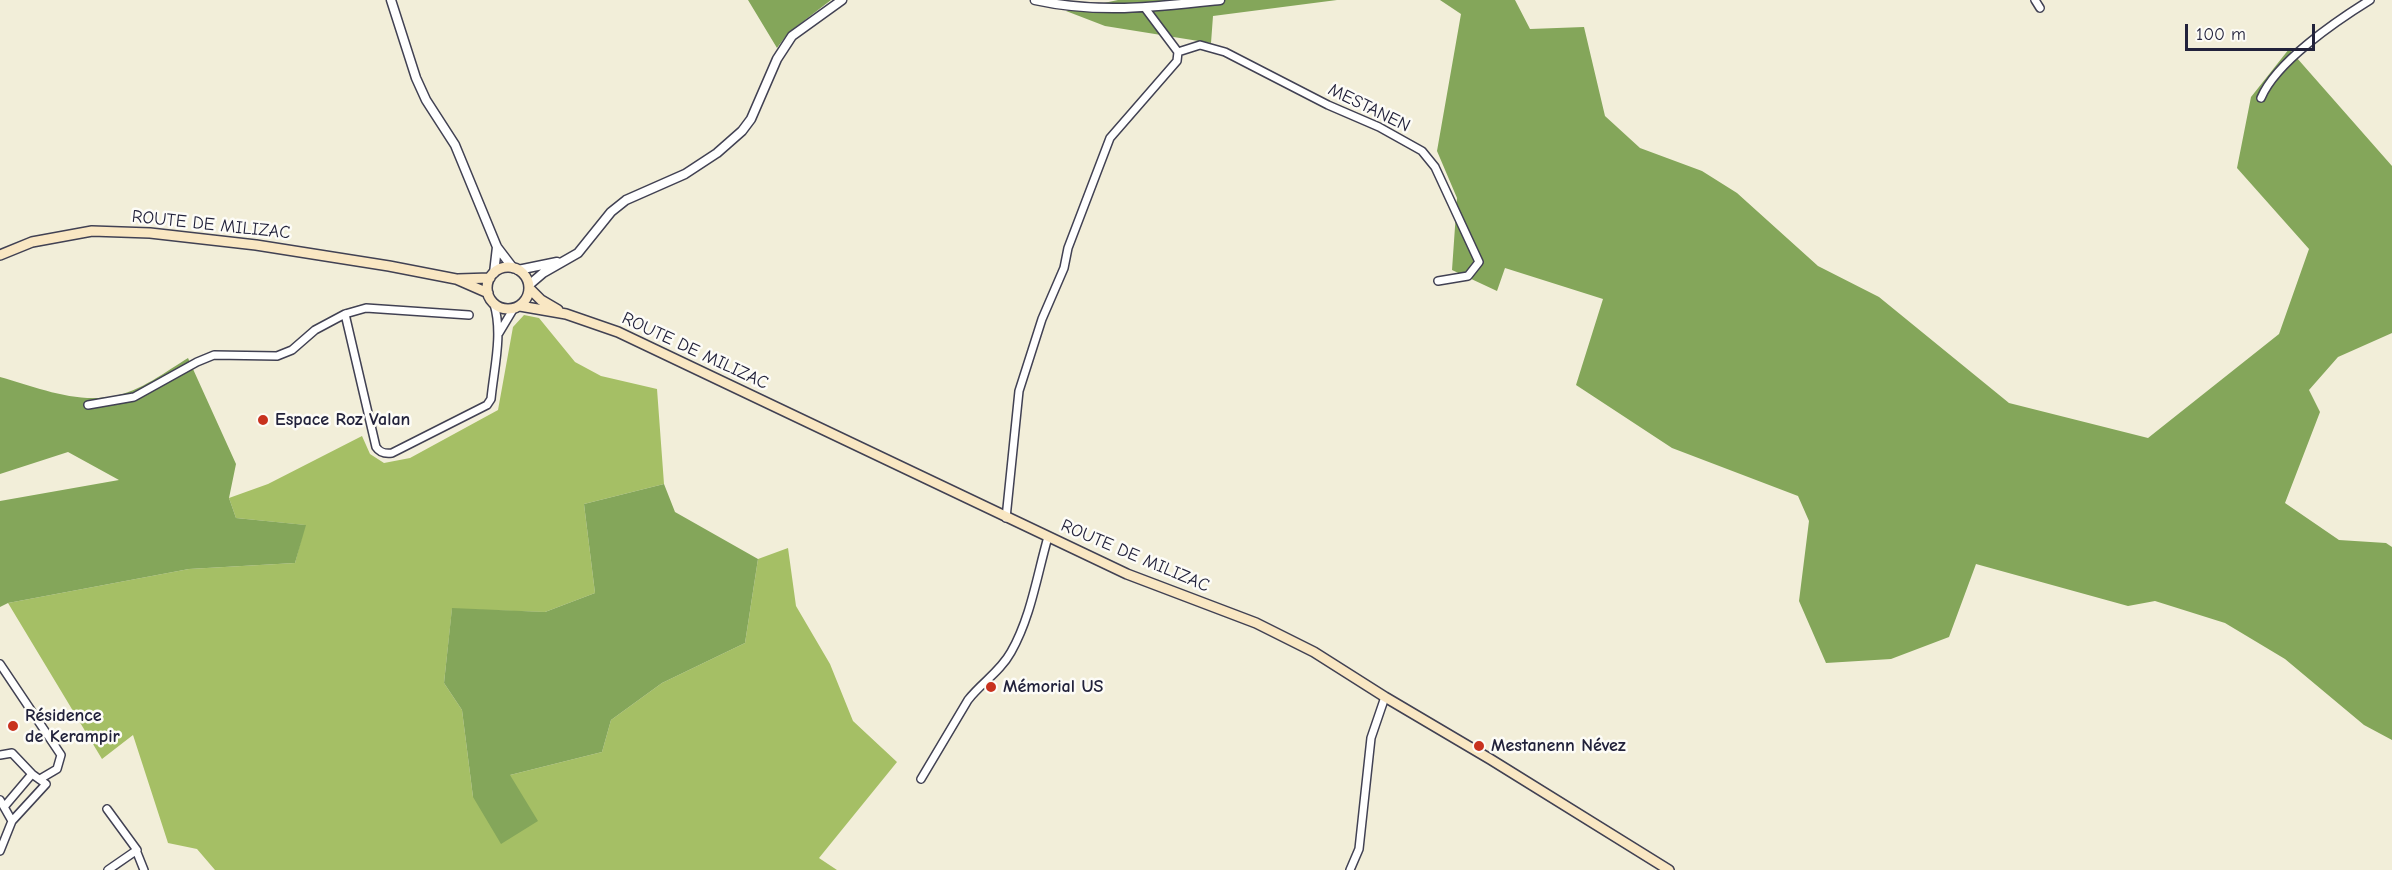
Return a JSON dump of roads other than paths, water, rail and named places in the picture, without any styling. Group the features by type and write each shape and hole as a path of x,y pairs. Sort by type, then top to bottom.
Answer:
{"main road":[{"name":"ROUTE DE MILIZAC","path":"0,255 32,242 92,231 150,233 318,254 456,279 488,293"},
{"path":"505,268 516,269 529,287 528,297 517,307 504,309 494,304 488,293 488,283 492,275 505,268"},
{"name":"ROUTE DE MILIZAC","path":"456,279 492,275"},
{"name":"ROUTE DE MILIZAC","path":"529,287 541,300 566,314 618,332 672,357 1127,574 1256,623 1314,652 1669,870"},
{"name":"ROUTE DE MILIZAC","path":"517,307 566,314"}],"street":[{"path":"391,0 416,78 426,100 455,145 497,247 516,269 566,260"},
{"path":"529,287 543,273 578,253 610,212 626,200 685,174 717,153 742,131 751,119 784,46 792,36 842,0"},
{"path":"1035,0 1067,7 1145,8 1220,0"},
{"path":"2035,0 2040,9"},
{"path":"2261,98 2265,88 2286,63 2352,11 2370,0"},
{"path":"1006,518 1019,391 1042,319 1064,268 1068,248 1110,138 1177,61 1178,52 1145,8"},
{"name":"MESTANEN","path":"1178,52 1200,45 1225,52 1328,105 1379,127 1422,151 1435,167 1479,262 1468,276 1438,281"},
{"path":"492,275 497,247"},
{"path":"345,314 376,447 385,454 392,453 487,405 491,399 498,335 498,316 494,304"},
{"path":"498,335 517,307"},
{"path":"88,405 134,397 214,355 277,356 292,350 315,330 345,314 366,309 469,315"},
{"path":"921,779 968,700 976,690 990,680 1011,654 1028,608 1048,537"},
{"path":"0,664 61,755 57,769 40,780"},
{"path":"1350,870 1359,849 1371,738 1384,697"},
{"path":"0,755 12,753 32,774 46,784 12,821 0,851"},
{"path":"12,821 2,803 32,774"},
{"path":"107,809 136,850 144,870"},
{"path":"108,870 136,850"}],"place":[{"name":"Espace Roz Valan","path":"263,420"},
{"name":"Mémorial US","path":"991,687"},
{"name":"Résidence de Kerampir","path":"13,726"},
{"name":"Mestanenn Névez","path":"1479,746"}]}
